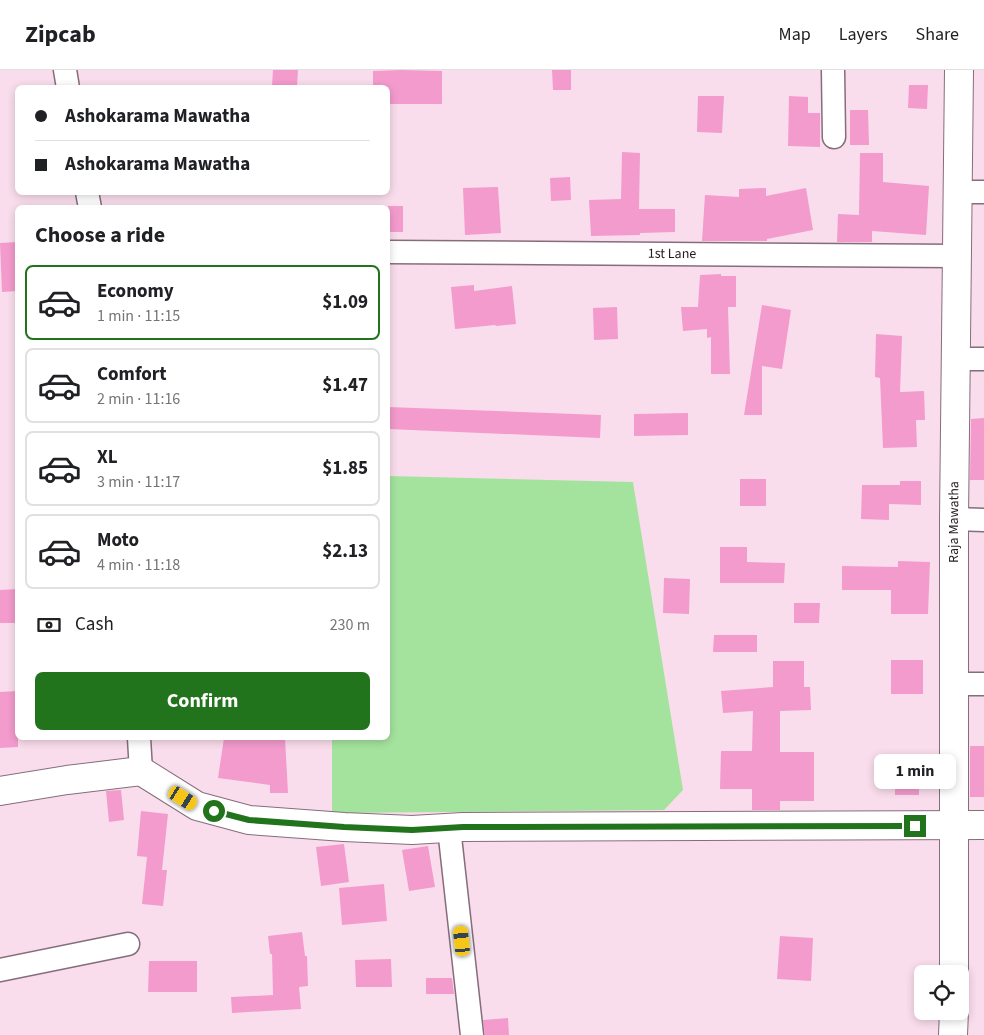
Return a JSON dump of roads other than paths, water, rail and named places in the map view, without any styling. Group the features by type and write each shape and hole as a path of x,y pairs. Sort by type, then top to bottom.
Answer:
{"street":[{"path":"65,70 68,85"},
{"path":"832,70 834,137"},
{"name":"Raja Mawatha","path":"954,965 954,519 959,70"},
{"path":"957,192 984,192"},
{"name":"1st Lane","path":"390,252 957,256"},
{"path":"956,359 984,360"},
{"path":"954,519 984,520"},
{"path":"954,684 984,684"},
{"path":"139,740 141,771"},
{"path":"0,791 141,771 197,806 249,820 382,829 984,826"},
{"path":"449,828 472,1035"},
{"path":"0,970 128,944"},
{"path":"954,1020 954,1035"}]}
